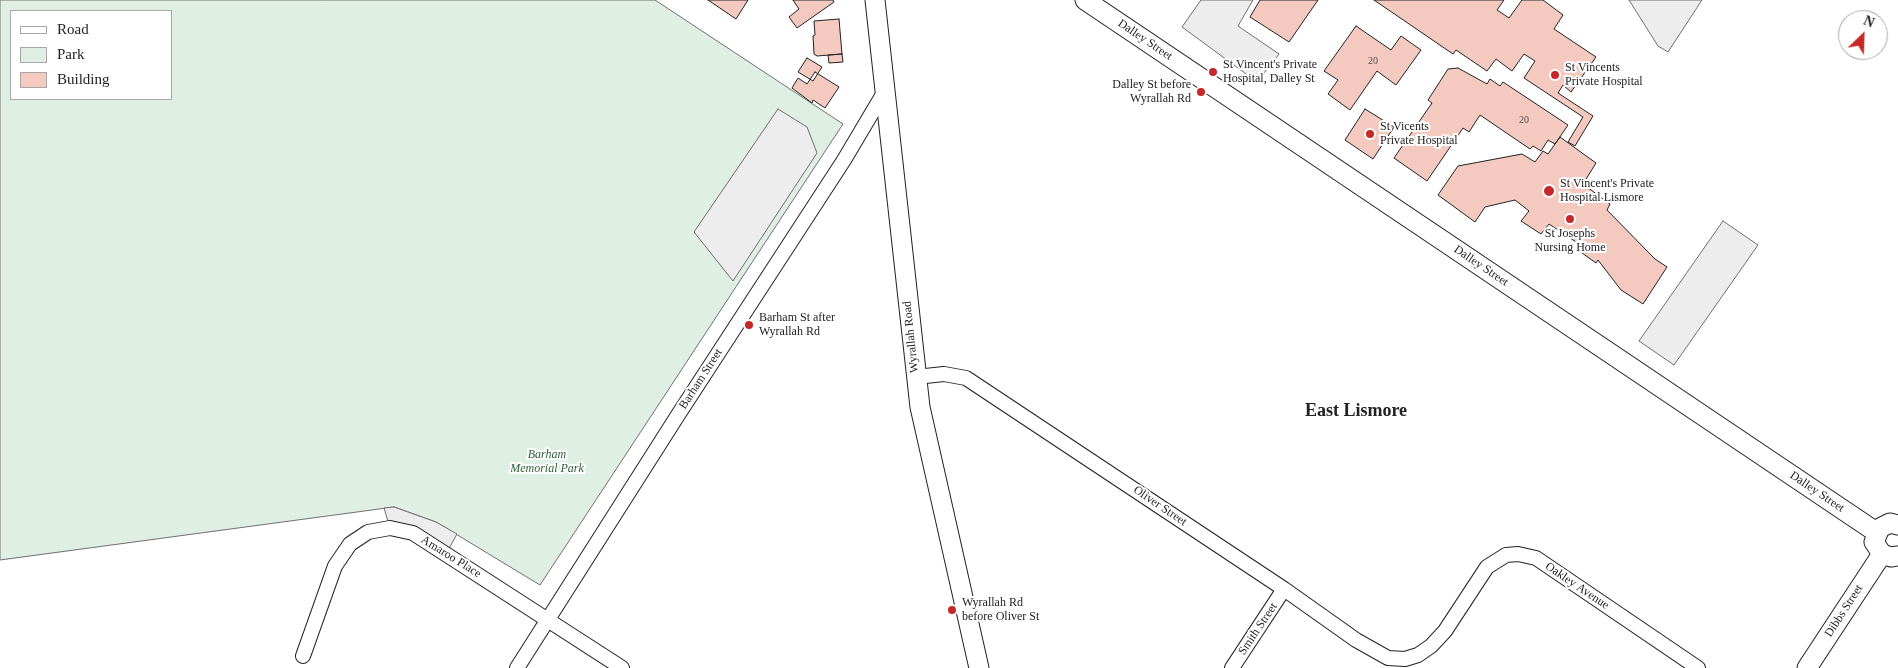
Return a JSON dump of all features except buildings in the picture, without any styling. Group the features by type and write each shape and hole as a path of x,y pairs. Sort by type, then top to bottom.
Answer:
{"street":[{"name":"Wyrallah Road","path":"875,0 920,407 979,668"},
{"name":"Dalley Street","path":"1086,0 1876,532"},
{"name":"Barham Street","path":"518,668 678,415 844,160 885,90"},
{"name":"Oliver Street","path":"916,377 944,374 966,378 1284,589 1356,640 1397,664"},
{"path":"1890,555 1875,547 1876,532 1885,525 1898,525"},
{"name":"Amaroo Place","path":"303,656 334,566 350,544 368,532 390,528 413,534 622,668"},
{"name":"Oakley Avenue","path":"1397,664 1418,655 1431,646 1445,631 1487,567 1506,555 1518,554 1536,558 1698,668"},
{"name":"Dibbs Street","path":"1807,668 1890,555"},
{"name":"Smith Street","path":"1232,668 1284,589"}],"green space":[{"name":"Barham Memorial Park","path":"0,0 655,0 843,124 540,585 436,522 394,507 0,560"}],"shaded area":[{"path":"1201,0 1253,0 1238,26 1279,54 1257,82 1182,27"},
{"path":"1629,0 1702,0 1668,52 1658,46"},
{"path":"778,109 807,127 817,153 733,281 694,232"},
{"path":"1723,221 1758,245 1674,365 1639,341"},
{"path":"394,507 436,522 457,534 446,554 390,528 384,508"}],"place":[{"name":"St Vincent's Private Hospital, Dalley St","path":"1213,72"},
{"name":"St Vincents Private Hospital","path":"1555,75"},
{"name":"Dalley St before Wyrallah Rd","path":"1201,92"},
{"name":"St Vicents Private Hospital","path":"1370,134"},
{"name":"St Vincent's Private Hospital Lismore","path":"1549,191"},
{"name":"St Josephs Nursing Home","path":"1570,219"},
{"name":"Barham St after Wyrallah Rd","path":"749,325"},
{"name":"Wyrallah Rd before Oliver St","path":"952,610"}],"district":[{"name":"East Lismore","path":"1356,411"}]}
